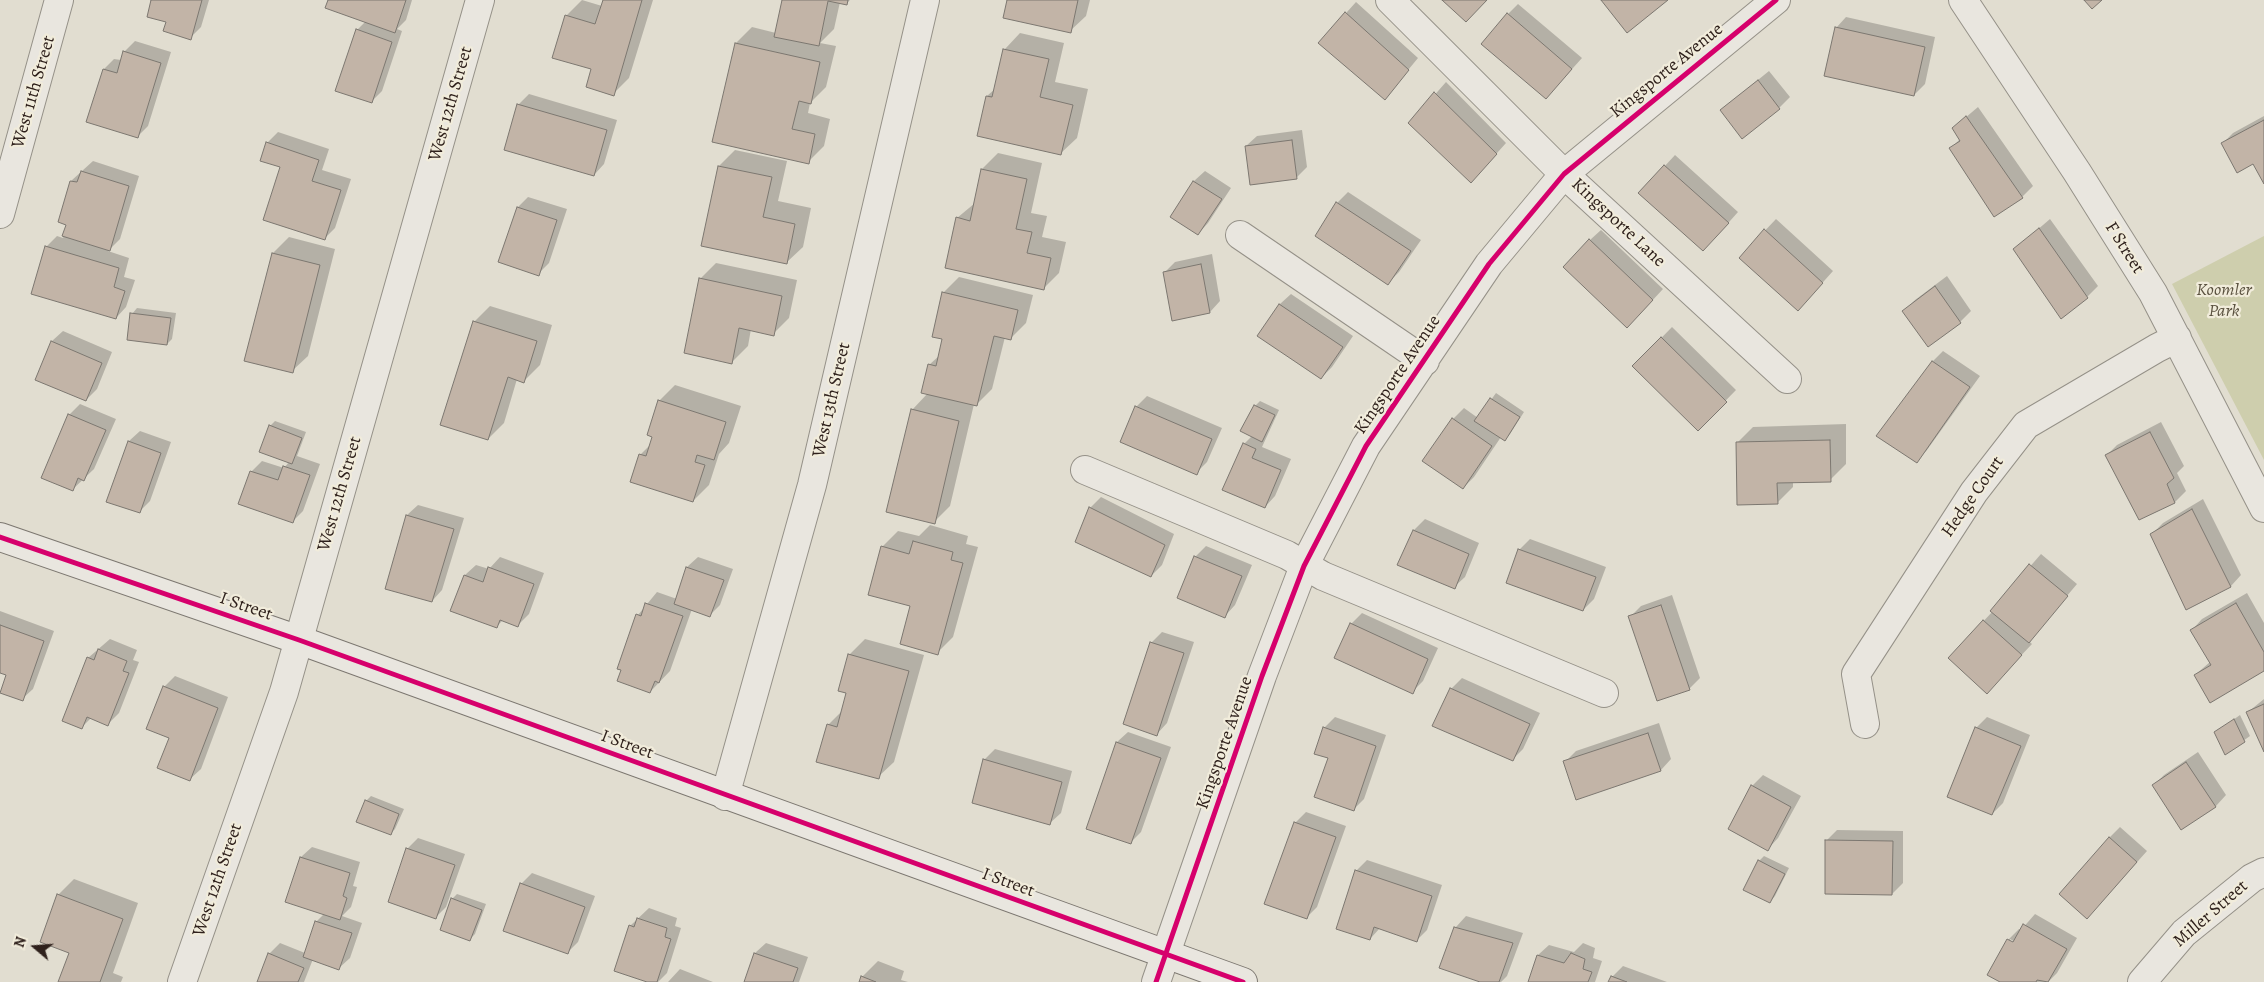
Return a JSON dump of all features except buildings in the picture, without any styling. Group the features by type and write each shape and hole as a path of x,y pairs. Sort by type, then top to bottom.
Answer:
{"street":[{"name":"West 11th Street","path":"0,214 59,0"},
{"name":"West 12th Street","path":"182,982 284,692 480,0"},
{"name":"West 13th Street","path":"725,796 812,485 925,0"},
{"name":"Kingsporte Lane","path":"1390,0 1564,174 1787,378"},
{"name":"Kingsporte Avenue","path":"1156,982 1262,676 1304,566 1366,446 1489,264 1564,174 1776,0"},
{"name":"F Street","path":"1963,0 2077,172 2153,293 2264,508"},
{"path":"1240,235 1425,361"},
{"name":"Hedge Court","path":"1865,724 1856,674 1974,492 2026,425 2177,338"},
{"path":"1084,470 1287,555 1323,576 1604,693"},
{"name":"I Street","path":"0,537 299,640 725,796 1243,982"},
{"name":"Miller Street","path":"2142,982 2184,933 2252,878 2264,872"}],"green space":[{"name":"Koomler Park","path":"2264,236 2264,460 2172,284"}],"cycle path":[{"path":"1156,982 1262,676 1304,566 1366,446 1489,264 1564,174 1776,0"},
{"path":"0,537 299,640 1243,982"}]}
